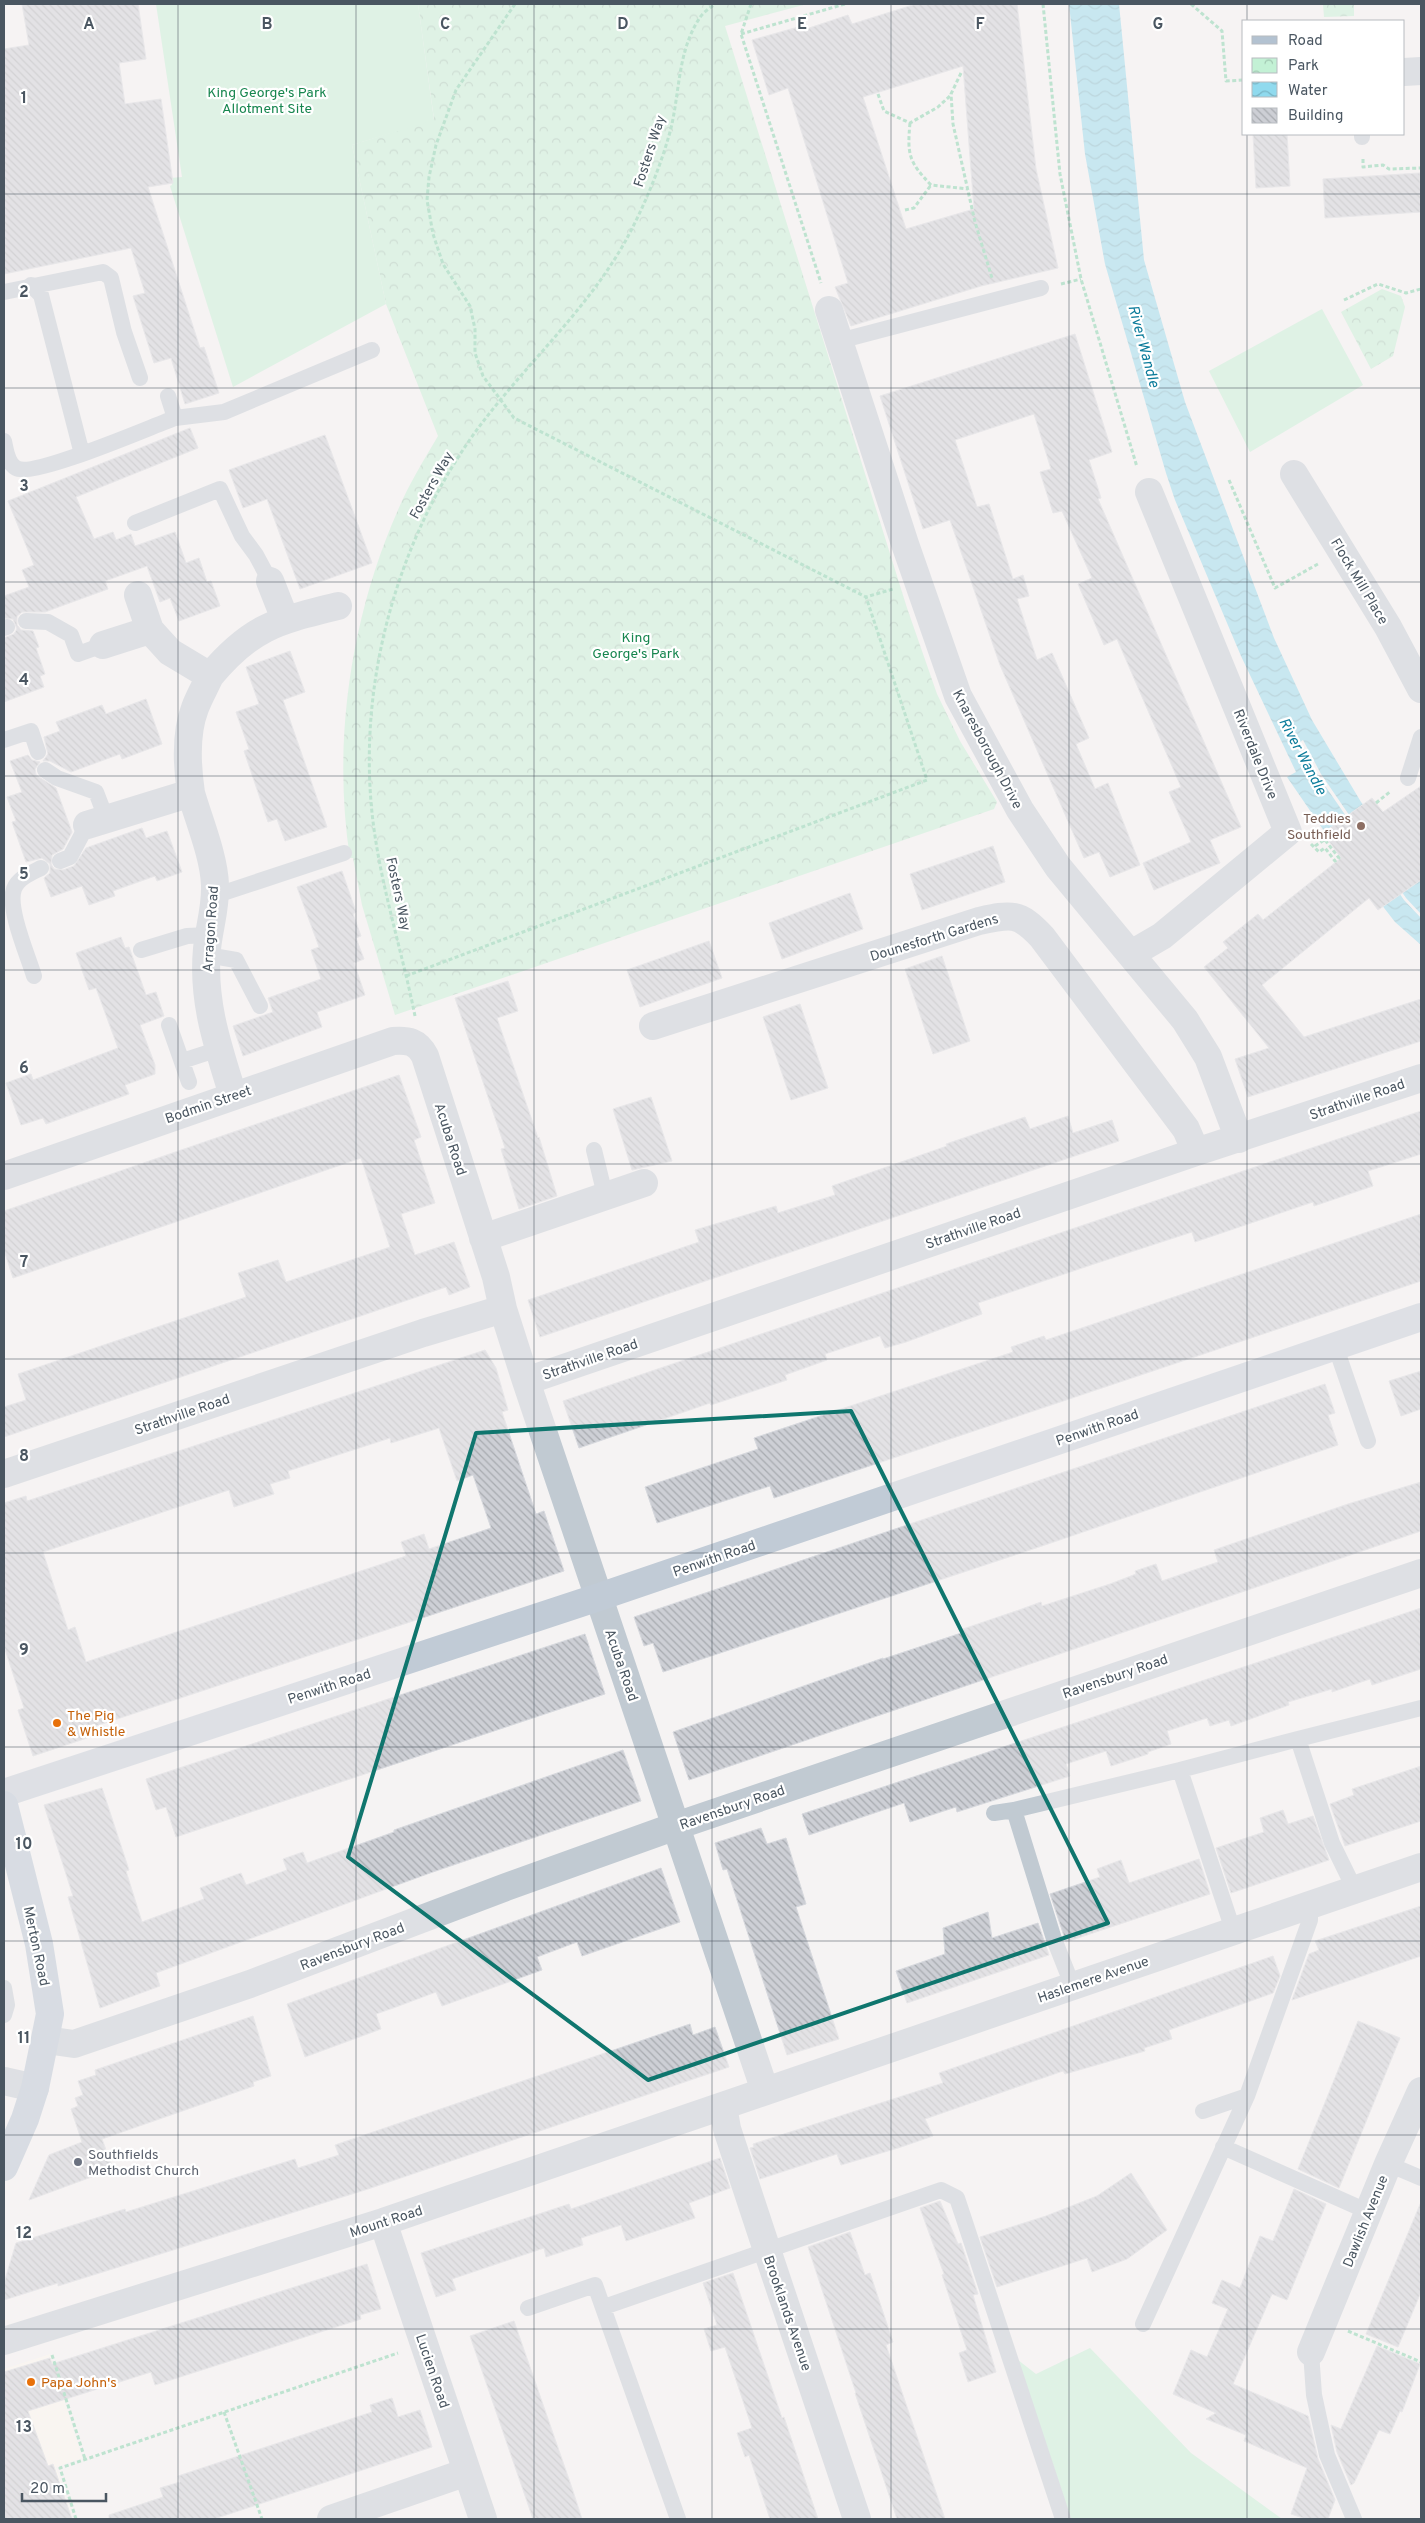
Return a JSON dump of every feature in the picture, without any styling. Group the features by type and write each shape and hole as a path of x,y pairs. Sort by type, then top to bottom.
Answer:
{"main road":[{"name":"Merton Road","path":"4,1805 44,1966 50,2014 35,2088 25,2119 4,2167"}],"street":[{"path":"1405,72 1421,71"},
{"name":"Knaresborough Drive","path":"829,310 958,696 1020,810 1058,867 1185,1020 1208,1056 1239,1139"},
{"name":"Flock Mill Place","path":"1294,474 1388,627 1421,689"},
{"name":"Riverdale Drive","path":"1131,954 1162,936 1288,832 1149,492"},
{"path":"270,581 285,619"},
{"path":"138,595 150,630 170,652 210,676"},
{"name":"Arragon Road","path":"233,1095 212,1027 206,989 208,945 215,884 191,793 187,765 190,725 194,708 210,676 228,654 250,636 285,619 338,606"},
{"path":"103,645 150,630"},
{"path":"97,821 191,793"},
{"name":"Dounesforth Gardens","path":"653,1026 979,921 1006,915 1020,917 1042,937 1161,1094 1186,1129 1196,1152"},
{"name":"Bodmin Street","path":"4,1176 393,1041 414,1043"},
{"name":"Acuba Road","path":"414,1043 425,1056 496,1277 503,1309 526,1381 766,2091"},
{"name":"Strathville Road","path":"526,1381 1196,1152 1421,1078"},
{"path":"483,1238 644,1183"},
{"name":"Strathville Road","path":"4,1474 414,1336 503,1309"},
{"name":"Penwith Road","path":"4,1793 599,1597 1421,1317"},
{"name":"Ravensbury Road","path":"46,2040 74,2044 250,1984 506,1887 676,1826 1421,1573"},
{"name":"Haslemere Avenue","path":"766,2091 1310,1903 1421,1867"},
{"path":"4,2081 35,2088"},
{"name":"Mount Road","path":"4,2341 383,2222 766,2091"},
{"name":"Dawlish Avenue","path":"1311,2352 1388,2164 1421,2091"},
{"name":"Brooklands Avenue","path":"723,2106 727,2129 857,2519"},
{"name":"Lucien Road","path":"383,2222 483,2519"},
{"path":"331,2519 467,2472"}],"lane":[{"path":"4,292 31,285 103,272 110,278 124,332 140,378"},
{"path":"31,285 41,295 82,454"},
{"path":"839,341 1041,288"},
{"path":"4,441 8,460 15,468 25,471 82,454 175,418 224,412 372,350"},
{"path":"168,396 175,418"},
{"path":"135,523 220,489 242,536 256,555 270,581"},
{"path":"26,621 48,622 71,634 78,654 103,645"},
{"path":"4,740 31,731 38,752"},
{"path":"1408,778 1421,737"},
{"path":"46,770 57,778 96,792 97,821 70,857 60,861"},
{"path":"214,896 344,853"},
{"path":"34,976 12,904 14,888 25,876 41,868"},
{"path":"141,950 187,936 208,945 236,960 260,1006"},
{"path":"169,1025 189,1082"},
{"path":"182,1061 219,1049"},
{"path":"594,1150 605,1195"},
{"path":"1335,1345 1368,1441"},
{"path":"994,1814 1180,1770 1421,1708"},
{"path":"1298,1740 1332,1843 1354,1888"},
{"path":"1180,1770 1233,1930"},
{"path":"1014,1810 1054,1939 1073,1986"},
{"path":"1143,2324 1247,2096 1310,1920 1310,1903"},
{"path":"4,1988 7,2005 4,2015"},
{"path":"1203,2111 1247,2096"},
{"path":"1224,2147 1369,2212"},
{"path":"1388,2164 1421,2178"},
{"path":"604,2307 941,2190 958,2198 1063,2519"},
{"path":"528,2308 595,2285 678,2519"},
{"path":"1311,2352 1314,2395 1327,2455 1354,2519"}],"path":[{"path":"515,4 456,90 436,146 429,177 427,200 433,234 443,264 470,306 475,329 476,353 483,376 499,399 514,418 866,597 919,581"},
{"name":"Fosters Way","path":"414,1043 417,1027 375,836 369,764 374,686 390,612 410,551 434,498 469,441 499,399 596,287 626,240 646,196 670,132 681,63 699,17 715,4"},
{"path":"751,4 741,34 829,310"},
{"path":"741,34 845,4"},
{"path":"1043,4 1060,174 1081,279 1136,466 1149,492"},
{"path":"1191,4 1222,31 1226,81 1242,80"},
{"path":"910,123 938,107 951,94 961,73"},
{"path":"878,94 884,111 910,123"},
{"path":"951,94 958,149 975,222 998,298"},
{"path":"910,123 908,152 910,159 931,185 968,189"},
{"path":"1362,135 1363,167 1382,165 1389,169 1421,168"},
{"path":"905,210 914,208 931,185"},
{"path":"1344,300 1378,284 1406,293 1421,289"},
{"path":"1229,480 1275,588 1342,550"},
{"path":"406,976 927,780 866,597"},
{"path":"1315,846 1326,839 1339,858 1334,861 1325,848 1320,852"},
{"path":"1325,2321 1421,2362"},
{"path":"43,2328 85,2459"},
{"path":"76,2519 60,2468 424,2344"},
{"path":"224,2412 262,2519"}],"highlighted area":[{"path":"851,1411 1108,1923 648,2080 348,1857 476,1433"}],"shaded area":[{"path":"50,2354 82,2458 56,2467 73,2519 4,2519 4,2369"}],"green space":[{"name":"King George's Park Allotment Site","path":"156,4 418,4 434,120 352,145 386,304 233,387 170,186 172,185 171,178 182,177"},
{"name":"King George's Park","path":"418,4 807,4 725,26 907,608 937,694 960,741 997,802 994,809 395,1015 362,905 353,858 350,858 343,770 345,725 357,636 368,593 398,510 438,436 386,304 352,145 434,119"},
{"path":"1323,4 1354,4 1354,16 1324,17"},
{"path":"1382,289 1401,296 1405,307 1393,356 1371,369 1341,312"},
{"path":"1322,309 1363,385 1250,452 1209,371"},
{"path":"1090,2348 1191,2453 1282,2519 1071,2519 1018,2360 1036,2374"}],"water":[{"name":"River Wandle","path":"1069,4 1119,4 1144,260 1185,402 1274,638 1312,720 1361,802 1421,876 1421,914 1406,898 1321,774 1303,740 1300,742 1319,777 1404,900 1421,918 1421,945 1395,922 1322,828 1287,777 1296,772 1241,656 1175,500 1105,264 1085,154"}],"building":[{"path":"22,4 138,4 146,59 119,63 125,104 161,99 173,183 148,187 200,348 204,347 219,393 185,404 171,358 154,363 133,296 145,293 131,248 4,274 4,49 29,45"},
{"path":"916,4 1017,4 1036,169 1058,268 981,286 851,326 835,287 848,283 788,88 769,95 752,40 798,27 800,31 848,15 852,24","holes":["963,66 974,209 906,229 863,97"]},
{"path":"1253,135 1287,135 1290,186 1256,188"},
{"path":"1420,173 1421,212 1325,218 1323,179"},
{"path":"1075,334 1112,452 1089,460 1101,498 1098,499 1241,827 1210,840 1220,863 1154,890 1143,863 1191,842 1169,792 1181,787 1117,639 1104,645 1078,584 1092,578 1062,511 1053,513 1040,472 1051,469 1034,414 955,440 977,507 989,504 1013,579 1023,575 1029,596 1017,599 1037,660 1052,653 1089,738 1076,744 1095,789 1108,783 1140,865 1110,877 1099,852 1084,858 1000,665 950,520 923,529 880,396"},
{"path":"190,428 198,448 76,497 94,539 113,532 116,540 131,534 135,546 175,532 186,563 199,558 207,582 211,581 220,606 179,621 170,598 160,602 147,566 105,581 108,589 45,612 22,612 17,616 17,625 21,630 33,631 39,647 36,648 45,674 40,676 44,687 4,702 4,638 14,634 17,629 13,619 4,618 4,596 29,587 22,570 34,565 8,501"},
{"path":"325,435 372,563 300,589 267,499 243,508 229,470"},
{"path":"290,651 305,692 283,700 327,827 285,841 277,819 268,822 244,751 249,749 236,712 259,704 246,667"},
{"path":"146,699 162,744 122,759 120,754 71,772 50,761 43,761 48,754 44,737 60,731 56,722 102,705 106,714"},
{"path":"28,755 32,760 40,762 35,769 36,775 56,788 72,832 63,849 52,855 51,864 54,869 63,870 74,866 86,848 142,828 146,838 167,831 182,872 157,881 155,876 113,891 115,896 89,905 82,886 51,897 44,878 50,873 50,864 42,858 26,862 12,822 16,821 7,797 22,792 10,761"},
{"path":"1421,786 1421,880 1378,910 1369,898 1262,985 1304,1037 1421,999 1421,1041 1248,1097 1235,1059 1269,1048 1204,967 1228,948 1223,942 1258,914 1263,920 1341,858 1323,833 1372,798 1383,812"},
{"path":"993,846 1005,882 922,910 910,874"},
{"path":"342,871 356,912 353,914 361,936 356,938 364,959 354,963 365,995 317,1012 322,1027 243,1056 233,1026 273,1012 268,998 321,979 311,950 319,947 297,887"},
{"path":"850,893 863,929 782,959 769,923"},
{"path":"121,937 125,948 129,947 146,995 156,992 164,1016 140,1025 155,1065 155,1074 125,1085 129,1094 46,1124 43,1118 21,1125 6,1083 31,1074 33,1080 118,1048 96,988 89,990 76,953"},
{"path":"709,941 722,978 640,1007 627,970"},
{"path":"942,956 970,1041 933,1054 905,969"},
{"path":"508,981 518,1011 497,1018 539,1137 557,1196 519,1209 501,1149 505,1148 455,998"},
{"path":"800,1004 828,1088 791,1100 763,1017"},
{"path":"399,1075 421,1137 414,1140 435,1203 401,1214 415,1255 454,1242 470,1287 449,1295 446,1287 4,1437 4,1407 26,1400 18,1374 246,1297 238,1273 278,1260 286,1282 390,1247 361,1158 13,1278 4,1250 4,1211"},
{"path":"651,1097 672,1161 632,1170 613,1109"},
{"path":"1421,1111 1421,1154 1368,1171 1373,1186 1314,1206 1313,1202 1195,1242 1192,1232 1097,1263 978,1303 982,1314 906,1342 885,1348 880,1336 825,1354 827,1360 785,1375 787,1380 711,1405 710,1403 579,1448 563,1401"},
{"path":"1068,1116 1073,1133 1112,1120 1119,1141 540,1337 528,1300 699,1242 695,1230 776,1206 778,1213 835,1195 832,1186 1025,1117 1030,1129"},
{"path":"1421,1214 1421,1281 774,1498 770,1486 657,1523 645,1487 758,1449 754,1438 1013,1352 1011,1347 1044,1336 1046,1340"},
{"path":"485,1350 496,1368 508,1410 502,1412 536,1514 544,1511 564,1571 93,1727 96,1735 33,1756 18,1710 24,1708 4,1646 4,1503 26,1496 27,1501","holes":["439,1428 457,1481 473,1475 491,1528 429,1549 424,1534 401,1542 406,1556 86,1662 75,1627 68,1630 43,1552 229,1490 234,1507 274,1494 270,1484 290,1478 288,1471 390,1438 391,1443"]},
{"path":"1421,1371 1421,1409 1401,1416 1389,1381"},
{"path":"1325,1384 1335,1413 1328,1415 1338,1445 663,1672 653,1643 644,1646 634,1617"},
{"path":"1421,1482 1421,1531 689,1780 673,1732 883,1658 961,1633 960,1630 1041,1602 1042,1606 1110,1584 1136,1574 1135,1571 1156,1564 1162,1581 1218,1562 1214,1550 1348,1504"},
{"path":"1421,1608 1421,1669 1372,1685 1370,1679 1332,1692 1332,1689 1288,1702 1289,1705 1231,1726 1229,1720 1210,1726 1207,1718 1167,1731 1171,1744 1148,1752 1148,1754 1111,1766 1106,1751 1066,1764 1070,1776 957,1812 956,1807 910,1822 904,1803 809,1835 802,1814"},
{"path":"585,1634 605,1694 176,1837 166,1807 156,1810 146,1779"},
{"path":"623,1750 641,1801 430,1873 156,1973 160,1986 100,2008 68,1897 73,1896 44,1805 102,1788 129,1870 126,1871 142,1922 204,1899 200,1888 241,1873 246,1885 287,1870 283,1859 303,1852 307,1863 394,1832 394,1830"},
{"path":"1421,1766 1421,1821 1345,1846 1330,1804 1354,1795 1352,1789"},
{"path":"1283,1810 1288,1824 1313,1816 1329,1860 1231,1893 1216,1848 1264,1832 1260,1818"},
{"path":"761,1828 767,1844 786,1838 806,1904 796,1907 839,2039 787,2055 727,1869 723,1870 715,1843"},
{"path":"1199,1859 1210,1894 1066,1942 1050,1894 1100,1877 1097,1869 1121,1860 1129,1883"},
{"path":"661,1868 680,1922 582,1956 577,1942 537,1957 542,1970 442,2006 436,1992 376,2014 381,2029 305,2057 287,2004"},
{"path":"1421,1906 1421,1956 1292,2000 1309,1954 1319,1950 1315,1941"},
{"path":"988,1912 992,1938 1038,1923 1049,1955 907,2003 896,1971 945,1954 943,1928"},
{"path":"1273,1956 1280,1976 1273,1993 1169,2030 1172,2039 1144,2048 1145,2051 1065,2074 1063,2071 925,2119 933,2136 898,2148 841,2165 837,2154 760,2179 750,2148 754,2147 753,2144 943,2083 939,2073"},
{"path":"253,2016 271,2076 253,2082 254,2086 102,2139 113,2169 29,2200 49,2155 82,2142 71,2109 78,2106 75,2098 83,2095 78,2081 96,2075 95,2070"},
{"path":"1358,2021 1400,2038 1339,2188 1298,2169"},
{"path":"690,2024 693,2035 715,2027 729,2067 368,2189 58,2286 58,2283 4,2300 4,2283 16,2243 125,2209 126,2212 295,2159 298,2168 339,2155 335,2145"},
{"path":"720,2158 730,2188 689,2203 695,2218 626,2241 621,2225 581,2238 583,2245 546,2257 544,2248 452,2279 456,2290 436,2297 421,2253 569,2204 571,2209"},
{"path":"1131,2173 1167,2230 1127,2259 1092,2272 1087,2258 997,2287 980,2237 1046,2216 1097,2196"},
{"path":"1294,2189 1326,2204 1287,2300 1272,2294 1233,2384 1308,2416 1318,2459 1335,2500 1328,2519 1306,2519 1291,2514 1307,2468 1244,2441 1246,2435 1206,2419 1216,2413 1173,2394 1191,2350 1207,2357 1228,2309 1212,2303 1222,2280 1240,2288 1260,2236 1273,2241"},
{"path":"940,2201 958,2244 961,2243 978,2294 973,2295 996,2372 968,2382 959,2353 967,2350 942,2275 944,2274 920,2208"},
{"path":"1421,2202 1421,2292 1398,2347 1366,2334"},
{"path":"850,2232 865,2275 870,2273 893,2342 886,2345 945,2519 897,2519 855,2393 808,2247"},
{"path":"367,2264 381,2309 360,2315 361,2319 155,2385 151,2372 28,2411 48,2466 53,2464 72,2519 4,2519 4,2372 50,2358 52,2364"},
{"path":"733,2273 818,2519 770,2519 749,2455 745,2457 737,2433 752,2428 725,2347 711,2351 704,2329 717,2325 703,2283"},
{"path":"514,2321 582,2519 533,2519 470,2336"},
{"path":"1377,2346 1420,2364 1402,2412 1400,2411 1390,2434 1379,2430 1354,2483 1351,2485 1337,2452 1331,2425 1341,2429"},
{"path":"392,2398 398,2417 420,2410 432,2447 214,2519 109,2519 109,2515 163,2497 160,2488 180,2482 178,2476 372,2412 370,2405"}],"place":[{"name":"Teddies Southfield","path":"1361,826"},
{"name":"The Pig & Whistle","path":"57,1723"},
{"name":"Southfields Methodist Church","path":"78,2162"},
{"name":"Papa John's","path":"31,2382"}]}
